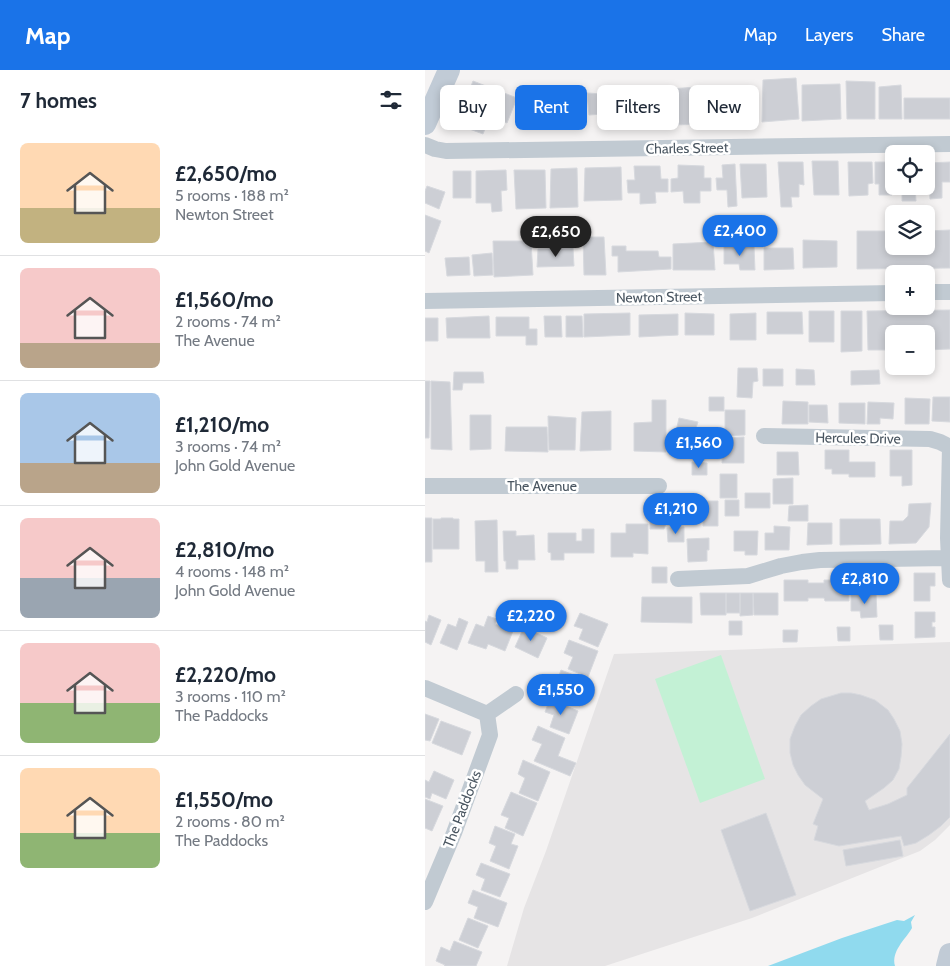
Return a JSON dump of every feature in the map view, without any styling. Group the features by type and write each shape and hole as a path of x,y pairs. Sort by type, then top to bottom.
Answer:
{"main road":[{"path":"425,124 449,70"},
{"path":"947,966 950,954"}],"street":[{"name":"Charles Street","path":"425,145 446,151 950,144"},
{"path":"935,292 950,292"},
{"name":"Newton Street","path":"425,301 885,293"},
{"name":"Hercules Drive","path":"764,436 930,439 950,447"},
{"path":"950,447 948,486 948,558 950,580"},
{"name":"The Avenue","path":"425,486 659,486"},
{"path":"678,579 749,576 781,566 819,560 948,558"},
{"path":"425,688 487,714 516,694"},
{"name":"The Paddocks","path":"425,902 454,833 490,734 487,714"}],"shaded area":[{"path":"950,642 950,825 935,840 920,851 752,918 605,966 507,966 524,908 546,851 614,654"}],"green space":[{"path":"721,655 765,779 700,803 655,679"}],"water":[{"path":"915,915 911,922 912,928 895,955 895,966 768,966 842,938 897,920 904,921"}],"building":[{"path":"796,78 799,119 762,122 763,80"},
{"path":"473,81 483,85 471,85"},
{"path":"846,81 875,82 875,119 847,119"},
{"path":"840,84 841,119 802,121 802,85"},
{"path":"901,85 902,119 879,119 879,87"},
{"path":"679,88 689,88 689,125 679,125"},
{"path":"505,93 515,97 515,103 507,123 505,122"},
{"path":"587,93 597,94 597,114 589,115"},
{"path":"904,98 950,98 950,119 904,119"},
{"path":"472,130 485,130 483,134"},
{"path":"812,161 838,161 839,195 814,195"},
{"path":"778,162 803,162 804,185 799,184 799,197 791,197 792,207 781,207"},
{"path":"848,162 872,162 873,183 868,184 868,195 849,196"},
{"path":"875,162 885,162 885,195 879,195 879,184 875,184"},
{"path":"950,162 950,182 942,182 942,198 930,199 930,195 935,195 935,163"},
{"path":"735,164 737,206 728,207 727,190 717,190 716,178 723,178 722,165"},
{"path":"740,164 766,164 767,197 742,198"},
{"path":"678,165 704,166 704,178 711,178 711,191 700,191 700,203 684,203 683,191 671,192 671,179 678,178"},
{"path":"634,166 660,166 661,179 668,179 668,192 655,192 656,203 640,204 640,193 628,193 627,180 635,180"},
{"path":"621,167 622,200 584,201 585,168"},
{"path":"577,168 578,207 550,208 551,169"},
{"path":"506,170 507,190 501,191 502,211 492,212 491,203 476,203 476,171"},
{"path":"514,170 545,170 546,208 516,209"},
{"path":"453,171 471,171 471,198 453,198"},
{"path":"427,186 445,192 439,209 425,203"},
{"path":"902,195 916,195 916,201 902,201"},
{"path":"425,215 441,221 429,253 425,251"},
{"path":"950,230 950,268 935,268 935,265 885,265 885,269 857,269 857,231 885,231 885,255 935,255 935,231"},
{"path":"583,237 604,237 606,275 584,275"},
{"path":"803,240 837,241 837,267 803,268"},
{"path":"493,241 531,241 533,275 494,277"},
{"path":"713,242 715,270 673,270 673,244"},
{"path":"612,246 626,246 626,251 658,251 659,257 671,257 671,269 618,272 618,256 612,256"},
{"path":"724,246 754,246 755,270 740,270 739,264 724,264"},
{"path":"573,248 574,266 537,267 538,249"},
{"path":"764,248 793,248 794,269 764,270"},
{"path":"492,253 493,275 474,276 472,255"},
{"path":"469,257 470,275 447,276 445,258"},
{"path":"935,310 950,310 950,349 935,350 935,325 885,325 885,350 868,350 867,311 885,311 885,315 935,315"},
{"path":"809,311 834,311 834,342 809,342"},
{"path":"841,311 862,311 862,351 841,352"},
{"path":"767,312 802,312 803,334 767,334"},
{"path":"630,313 630,335 584,337 584,314"},
{"path":"685,313 714,314 714,335 685,335"},
{"path":"756,313 756,340 730,340 730,314"},
{"path":"678,314 678,335 639,337 639,315"},
{"path":"489,316 490,338 447,338 446,318"},
{"path":"544,316 561,316 562,337 545,337"},
{"path":"566,316 582,316 583,337 566,337"},
{"path":"496,317 529,317 529,329 537,329 537,345 526,345 526,336 496,336"},
{"path":"425,318 438,318 438,341 425,341"},
{"path":"738,368 757,368 758,381 753,382 752,398 737,397"},
{"path":"763,369 783,369 783,386 763,386"},
{"path":"796,369 814,370 815,385 796,385"},
{"path":"879,370 880,384 851,385 851,371"},
{"path":"454,372 483,372 484,383 463,383 462,390 453,390"},
{"path":"425,381 430,381 429,438 425,438"},
{"path":"431,381 450,382 452,450 431,449"},
{"path":"709,397 724,397 724,411 709,411"},
{"path":"933,397 950,397 950,422 932,421"},
{"path":"905,398 930,399 929,424 905,424"},
{"path":"652,400 666,400 666,452 634,451 634,423 652,422"},
{"path":"783,401 808,402 808,424 782,424"},
{"path":"868,402 894,403 893,419 880,418 880,424 867,424"},
{"path":"839,403 865,403 865,424 839,423"},
{"path":"809,405 827,405 828,423 809,422"},
{"path":"725,410 745,410 745,435 725,436"},
{"path":"611,411 611,450 580,451 582,412"},
{"path":"470,415 491,415 491,449 470,450"},
{"path":"548,416 576,418 575,450 549,450"},
{"path":"679,418 698,422 692,439 675,436"},
{"path":"506,427 547,427 548,452 505,451"},
{"path":"744,437 744,463 722,463 723,438"},
{"path":"825,450 849,450 849,462 875,462 875,477 849,477 849,474 832,474 832,469 825,469"},
{"path":"890,450 912,450 912,485 902,486 902,476 890,476"},
{"path":"777,452 798,452 799,475 777,475"},
{"path":"692,462 707,463 707,475 692,475"},
{"path":"720,474 737,474 737,498 720,498"},
{"path":"793,478 793,504 773,504 773,479"},
{"path":"745,493 770,493 770,508 745,508"},
{"path":"725,500 739,500 739,516 725,516"},
{"path":"697,501 718,501 718,526 703,526 703,516 697,516"},
{"path":"931,503 929,527 916,543 889,544 890,521 903,521 908,516 909,504"},
{"path":"808,505 808,521 788,521 789,506"},
{"path":"650,506 672,506 664,529 650,529"},
{"path":"425,518 432,518 432,562 425,562"},
{"path":"433,519 459,519 459,549 433,549"},
{"path":"840,519 880,519 881,544 840,545"},
{"path":"497,520 498,572 485,572 485,561 476,561 475,521"},
{"path":"808,523 832,523 832,544 807,545"},
{"path":"626,524 648,524 648,554 633,553 633,557 611,557 611,533 626,533"},
{"path":"774,526 790,527 789,550 765,550 765,533 774,533"},
{"path":"684,527 684,542 668,542 667,528"},
{"path":"582,529 594,529 594,553 564,553 564,560 551,560 551,553 548,552 548,533 576,533 576,541 582,541"},
{"path":"503,531 516,531 516,536 534,535 535,560 518,560 518,569 506,569"},
{"path":"734,531 758,531 757,555 745,555 745,551 734,551"},
{"path":"709,538 707,561 688,562 687,539"},
{"path":"652,567 667,567 667,583 652,583"},
{"path":"891,571 891,586 885,586 884,583 865,584 865,572"},
{"path":"914,573 935,573 935,586 930,586 930,601 914,601"},
{"path":"784,580 808,580 808,583 824,583 824,580 849,580 849,601 825,601 824,598 808,598 808,601 784,601"},
{"path":"700,593 726,593 726,615 701,615"},
{"path":"726,593 740,593 740,613 726,613"},
{"path":"740,593 753,593 753,615 740,616"},
{"path":"753,593 778,593 778,615 754,615"},
{"path":"876,594 877,617 861,618 860,611 851,611 851,595"},
{"path":"642,597 692,597 692,623 641,622"},
{"path":"915,612 935,612 935,622 932,622 932,627 935,627 935,637 915,638"},
{"path":"580,613 608,624 598,647 579,639 583,629 574,626"},
{"path":"429,615 441,620 431,645 425,642 425,621 427,622"},
{"path":"488,616 497,619 495,624 513,631 505,651 488,644 486,649 468,643 476,624 484,627"},
{"path":"459,618 468,622 457,650 440,643 448,624 456,627"},
{"path":"729,621 742,621 742,635 729,635"},
{"path":"879,625 893,625 893,640 880,640"},
{"path":"524,627 547,638 538,658 515,647"},
{"path":"837,627 850,627 850,641 838,641"},
{"path":"783,630 798,630 797,642 783,642"},
{"path":"569,640 598,651 588,677 568,669 573,657 564,653"},
{"path":"561,670 589,681 580,706 561,699 566,687 556,684"},
{"path":"841,693 861,695 875,700 888,710 900,731 902,744 899,769 893,780 865,801 869,810 907,795 907,788 950,734 950,817 941,826 916,843 904,846 901,836 839,846 814,840 818,826 813,824 823,799 805,785 798,775 790,753 790,739 801,715 821,699"},
{"path":"550,699 578,711 569,734 550,727 554,715 545,712"},
{"path":"425,714 439,719 430,741 425,740"},
{"path":"441,721 471,732 462,755 432,743"},
{"path":"538,726 565,738 558,756 576,763 570,776 534,761 542,744 532,740"},
{"path":"523,760 550,772 538,801 519,793 525,778 518,774"},
{"path":"434,771 454,780 446,799 432,793 430,799 425,797 425,780 429,782"},
{"path":"511,792 537,803 523,836 505,828 509,818 501,815"},
{"path":"425,799 443,806 432,831 425,828"},
{"path":"766,813 796,895 750,911 721,830"},
{"path":"495,826 515,834 511,844 518,846 509,869 490,861 496,846 489,843"},
{"path":"900,840 903,856 846,866 843,850"},
{"path":"481,863 510,874 500,897 481,890 485,879 476,875"},
{"path":"473,890 507,903 498,927 474,918 478,907 468,903"},
{"path":"468,918 488,926 478,948 459,940"},
{"path":"454,941 482,952 476,966 444,966 436,961 441,947 450,951"}]}
